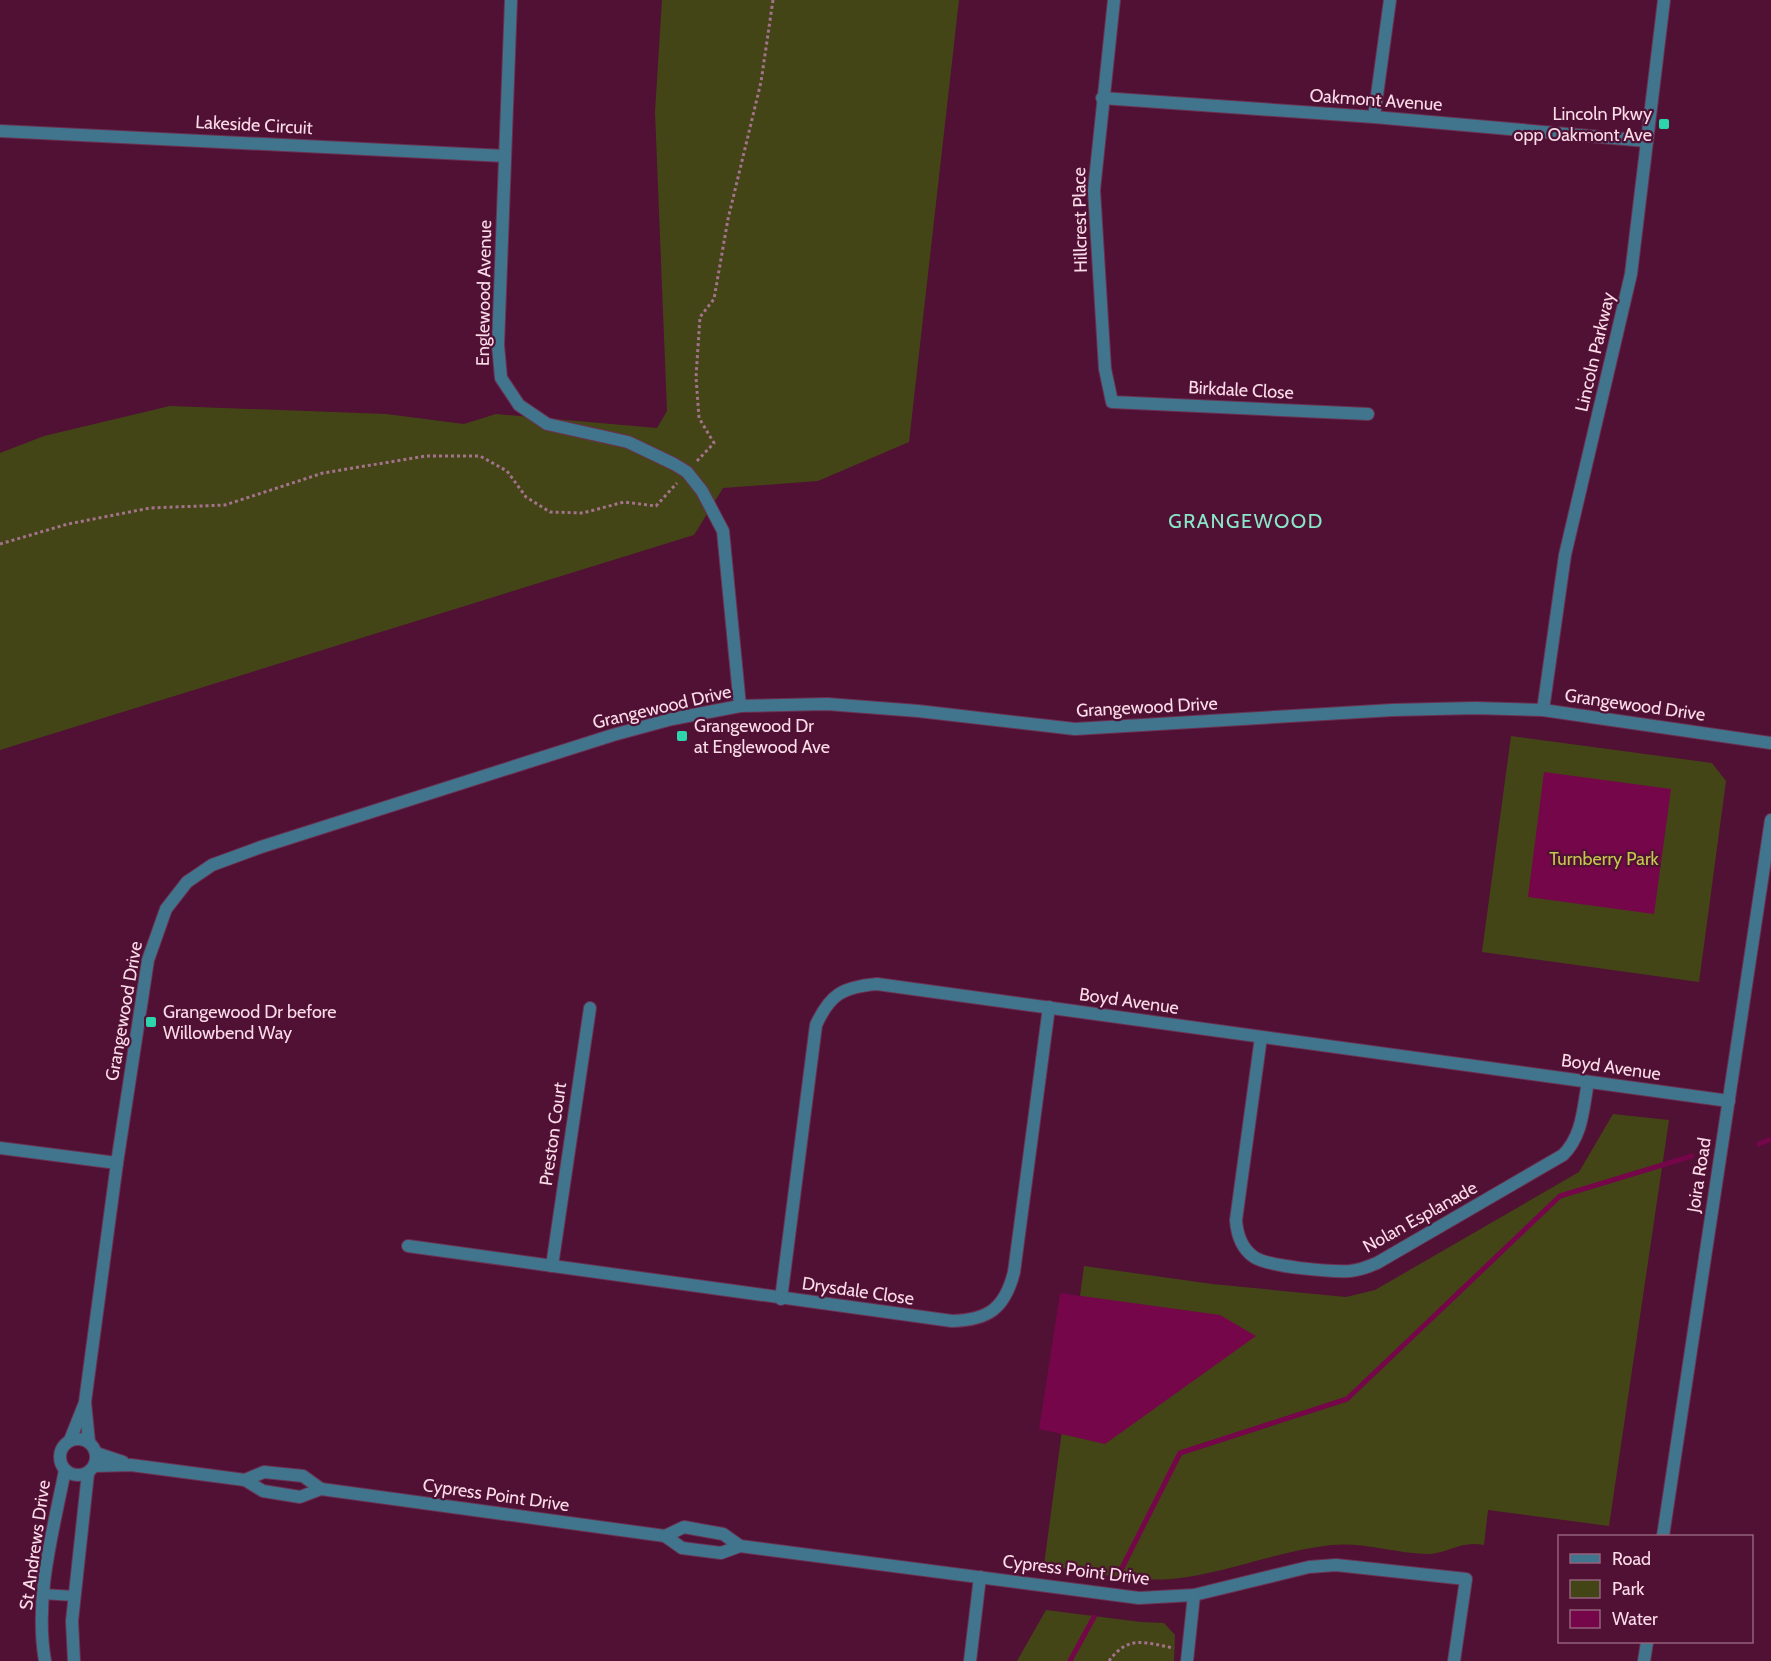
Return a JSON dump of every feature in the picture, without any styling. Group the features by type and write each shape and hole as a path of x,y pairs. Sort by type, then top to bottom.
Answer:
{"street":[{"name":"Englewood Avenue","path":"511,0 498,345 501,378 519,405 547,424 628,442 687,472 702,491 723,531 740,706"},
{"name":"Hillcrest Place","path":"1112,402 1105,369 1094,190 1114,0"},
{"path":"1374,117 1390,0"},
{"name":"Lincoln Parkway","path":"1543,710 1565,555 1631,274 1664,0"},
{"name":"Oakmont Avenue","path":"1102,98 1374,117 1647,141"},
{"name":"Lakeside Circuit","path":"0,131 505,156"},
{"name":"Birkdale Close","path":"1112,402 1368,414"},
{"name":"Grangewood Drive","path":"70,1440 85,1402 117,1163 148,960 166,909 187,882 212,865 272,843 613,735 672,719 740,706 838,705 929,712 1075,729 1393,710 1543,710 1771,743"},
{"name":"Joira Road","path":"1663,1535 1771,820"},
{"name":"Boyd Avenue","path":"781,1299 816,1025 824,1008 838,993 856,986 877,984 1729,1101"},
{"name":"Drysdale Close","path":"408,1246 952,1321 984,1316 996,1309 1005,1299 1011,1287 1049,1007"},
{"name":"Preston Court","path":"552,1266 590,1008"},
{"name":"Nolan Esplanade","path":"1261,1037 1236,1220 1237,1234 1244,1248 1267,1263 1337,1271 1365,1268 1377,1263 1563,1155 1579,1133 1588,1082"},
{"path":"0,1148 117,1163"},
{"name":"Grangewood Drive","path":"85,1402 92,1447"},
{"path":"74,1661 72,1621 74,1596 91,1469 92,1447 80,1439 65,1443 60,1454 61,1466 65,1470 76,1476 91,1469"},
{"name":"Cypress Point Drive","path":"92,1447 131,1465"},
{"name":"Cypress Point Drive","path":"91,1469 131,1465 245,1480 263,1491 300,1497 321,1489"},
{"name":"St Andrews Drive","path":"45,1661 42,1616 47,1563 65,1470"},
{"name":"Cypress Point Drive","path":"245,1480 264,1472 303,1476 321,1489 665,1536 682,1548 721,1553 740,1546 1139,1598 1194,1594 1309,1567 1336,1565 1466,1579 1454,1661"},
{"name":"Cypress Point Drive","path":"665,1536 684,1527 723,1534 740,1546"},
{"path":"970,1661 980,1577"},
{"path":"1188,1655 1194,1594"},
{"path":"1644,1661 1647,1643"}],"lane":[{"path":"44,1594 74,1596"}],"path":[{"path":"1109,1661 1122,1646 1132,1643 1188,1655"}],"green space":[{"path":"662,0 959,0 909,442 818,481 723,488 694,535 0,750 0,453 44,436 170,406 386,414 464,424 496,414 657,428 667,411 655,112"},
{"name":"Turnberry Park","path":"1511,736 1712,763 1726,781 1699,982 1482,952"},
{"path":"1613,1114 1669,1120 1609,1526 1488,1510 1484,1545 1468,1544 1426,1554 1355,1545 1331,1545 1291,1552 1191,1576 1155,1580 1044,1565 1084,1266 1212,1284 1346,1297 1375,1290 1579,1172"},
{"path":"1046,1610 1164,1623 1175,1635 1174,1661 1017,1661"}],"water":[{"path":"1544,772 1671,789 1654,914 1528,897"},
{"path":"1060,1293 1220,1315 1256,1336 1105,1444 1039,1429"}],"waterway":[{"path":"1759,1144 1771,1139"},
{"path":"1120,1572 1180,1453 1347,1399 1560,1196 1692,1156"},
{"path":"1070,1661 1094,1617"}],"place":[{"name":"Lincoln Pkwy opp Oakmont Ave","path":"1664,124"},
{"name":"Grangewood Dr at Englewood Ave","path":"682,736"},
{"name":"Grangewood Dr before Willowbend Way","path":"151,1022"}],"district":[{"name":"GRANGEWOOD","path":"1246,521"}]}
